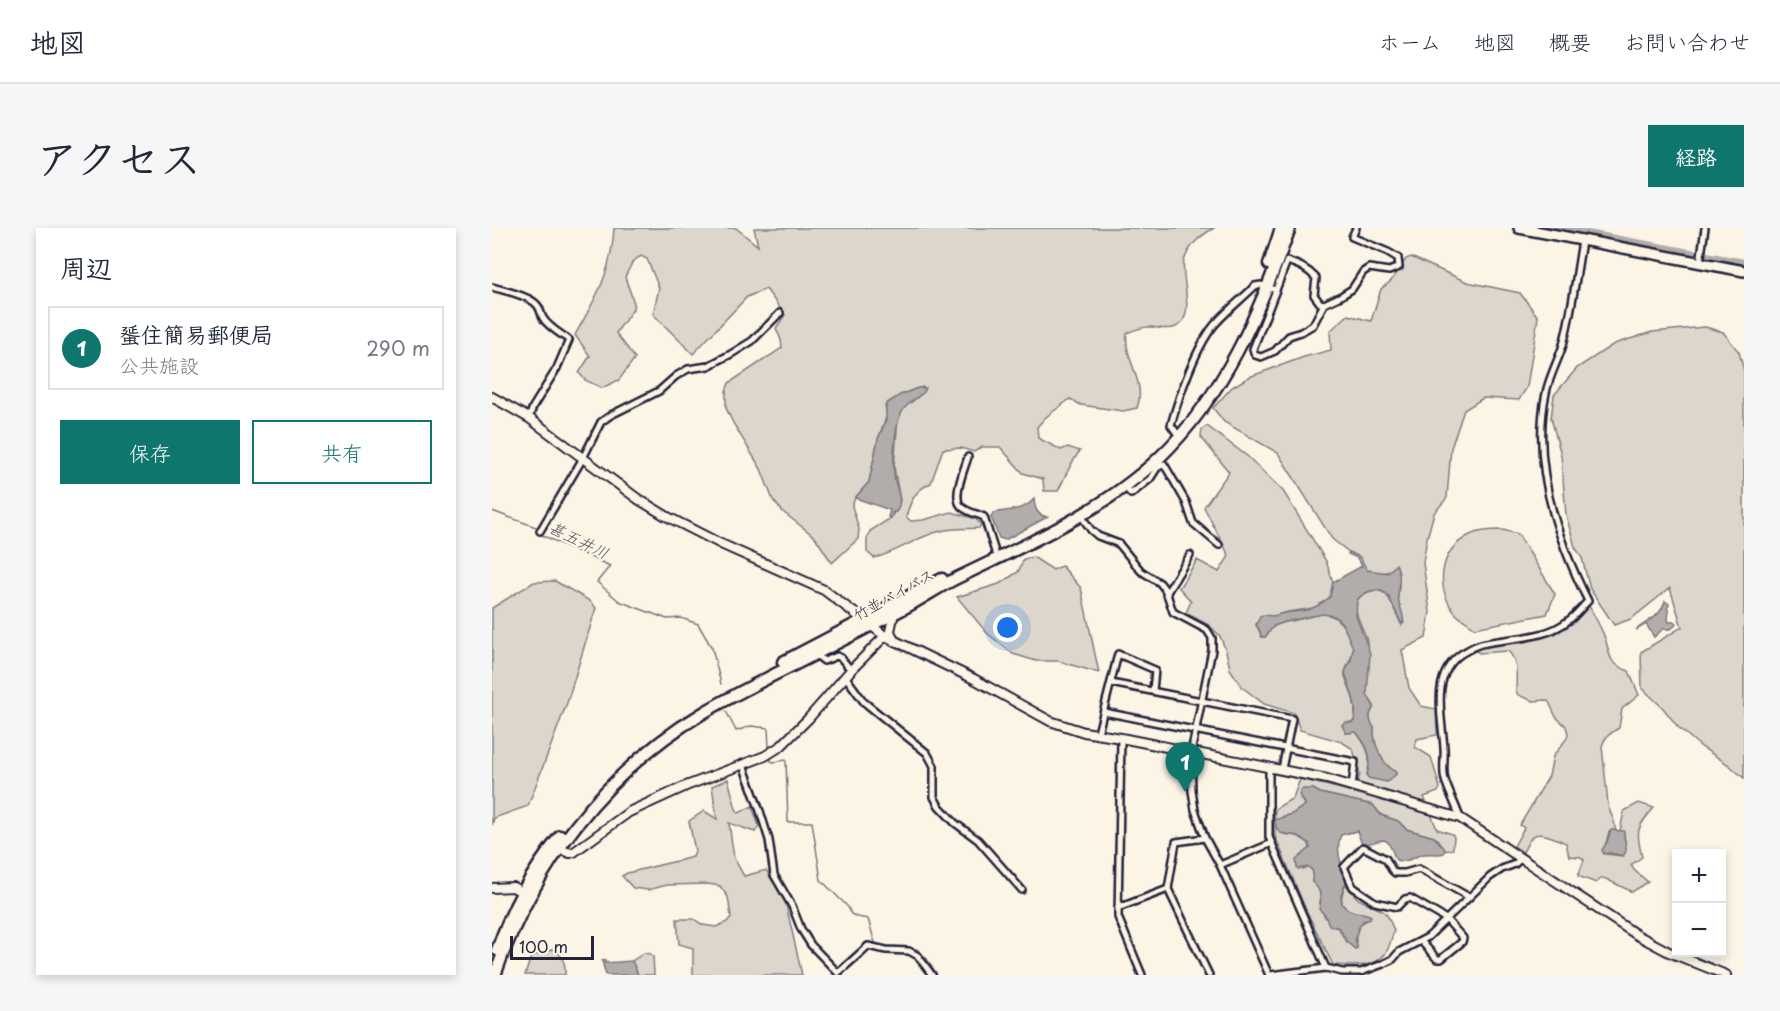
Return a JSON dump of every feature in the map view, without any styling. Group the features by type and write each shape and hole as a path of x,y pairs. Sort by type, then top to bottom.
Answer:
{"highway":[{"name":"竹並バイパス","path":"495,975 525,894 606,790 661,741 703,713 815,654 995,552 1080,513 1122,482 1159,450 1204,396 1268,288 1281,228"},
{"name":"竹並バイパス","path":"492,964 507,923 543,858 601,786 646,745 699,708 867,623 894,613 1080,513 1125,487 1164,453 1196,418 1234,359 1268,288 1290,228"}],"main road":[{"path":"1519,228 1700,261 1744,272"}],"street":[{"path":"1324,304 1320,303 1314,295 1316,278 1302,266 1287,261 1268,288 1253,349 1255,355 1261,357 1275,351 1290,336 1312,325 1324,304 1352,289 1363,272 1369,268 1389,271 1399,267 1398,258 1352,237 1356,228"},
{"path":"1700,261 1705,228"},
{"path":"1460,818 1444,777 1445,751 1440,696 1445,671 1458,656 1472,647 1557,628 1569,621 1588,601 1572,569 1552,508 1542,434 1546,392 1562,346 1582,241"},
{"path":"1176,432 1171,425 1178,402 1207,336 1216,322 1255,286 1268,288"},
{"path":"492,287 535,303 541,308 545,321 569,340 529,418"},
{"path":"540,531 583,458 601,422 659,391 688,369 708,366 731,354 752,340 780,313"},
{"path":"492,397 529,418 638,499 666,516 721,544 824,590 885,636 974,679 1050,721 1084,732 1282,769 1352,786 1460,818 1637,936 1669,952 1726,975"},
{"path":"968,457 957,495 959,503 962,508 984,517 995,552"},
{"path":"1125,487 1131,494 1164,464 1186,502 1193,523 1219,545"},
{"path":"1080,513 1091,530 1098,536 1119,544 1142,571 1160,583 1173,612 1207,630 1212,639 1212,650 1191,753 1192,791 1205,838 1270,975 1326,968 1342,972 1361,972 1383,964 1393,959 1399,952 1435,932 1490,876 1515,864 1521,858"},
{"path":"1166,594 1190,555"},
{"path":"894,613 891,631 894,641"},
{"path":"560,849 570,853 574,852 629,812 686,786 765,756 781,746 885,636"},
{"path":"815,654 824,661 837,656 841,658 864,702 927,753 934,766 934,797 939,806 955,823 978,840 1022,891"},
{"path":"1098,733 1118,654 1155,670 1153,691"},
{"path":"1111,683 1292,719 1282,769"},
{"path":"1104,712 1354,762 1352,786"},
{"path":"1121,738 1118,917 1142,975"},
{"path":"743,765 769,840 774,875 811,945 838,973 868,946 909,951 918,956 932,975"},
{"path":"1269,767 1269,837 1326,968"},
{"path":"1205,838 1176,842 1168,889 1209,975"},
{"path":"1220,866 1272,843"},
{"path":"1421,941 1437,959 1441,959 1462,942 1463,938 1446,919 1410,898 1405,899 1397,908 1375,902 1353,887 1344,867 1363,847 1386,859 1395,873 1419,869 1469,897"},
{"path":"492,888 509,886 525,894"},
{"path":"1118,908 1168,889"}],"shaded area":[{"path":"614,228 736,228 758,246 754,228 1214,228 1196,242 1184,261 1187,306 1182,322 1173,328 1146,327 1127,333 1128,352 1139,389 1137,408 1123,411 1081,405 1070,399 1046,417 1037,427 1038,438 1061,450 1068,447 1080,451 1058,491 1044,491 1043,479 1023,473 1000,447 982,447 974,452 961,448 943,449 931,483 914,497 906,517 911,521 923,520 952,512 976,519 981,525 979,528 950,529 932,533 874,558 867,552 867,539 870,531 891,518 900,501 894,467 898,419 904,408 924,392 923,387 918,388 903,394 885,406 887,415 878,439 869,482 855,498 852,506 859,529 858,539 832,563 815,537 783,512 773,500 761,469 726,408 726,391 729,383 782,348 776,328 785,315 766,289 747,297 693,354 653,314 659,288 647,259 641,256 633,261 625,277 634,303 633,309 616,333 635,358 619,380 602,388 585,380 579,373 590,356 575,335 602,284 610,259"},
{"path":"1411,257 1467,282 1520,293 1538,317 1527,387 1519,400 1483,398 1464,410 1451,448 1447,498 1434,513 1427,538 1423,563 1430,612 1426,638 1402,650 1409,688 1421,706 1436,709 1437,735 1417,739 1415,747 1431,757 1440,788 1438,792 1424,797 1437,829 1452,834 1454,837 1453,849 1445,851 1439,840 1406,829 1398,821 1381,815 1373,805 1320,793 1313,789 1300,799 1305,805 1292,814 1283,816 1284,834 1298,836 1309,843 1310,848 1303,869 1308,867 1313,872 1312,882 1319,891 1322,911 1332,926 1339,928 1348,943 1357,948 1357,930 1362,923 1370,919 1343,906 1342,894 1345,884 1358,899 1383,911 1394,930 1387,951 1375,962 1361,966 1333,965 1306,910 1275,836 1275,809 1293,798 1300,779 1354,792 1360,775 1353,749 1342,742 1300,730 1294,713 1264,704 1242,687 1230,669 1220,636 1209,625 1186,613 1191,601 1179,588 1197,560 1219,572 1229,556 1204,507 1229,472 1201,437 1202,429 1207,426 1247,456 1283,491 1326,561 1333,582 1330,597 1318,606 1275,616 1260,616 1256,624 1262,637 1265,637 1277,625 1317,615 1329,615 1340,622 1353,646 1345,676 1355,709 1354,721 1342,725 1346,733 1356,732 1366,747 1369,757 1367,775 1387,782 1396,774 1382,759 1375,740 1370,717 1374,706 1366,688 1367,642 1356,607 1361,595 1380,591 1389,599 1401,624 1404,623 1398,599 1397,566 1390,571 1383,572 1367,570 1357,556 1332,539 1278,453 1224,422 1213,408 1232,387 1249,377 1331,350 1330,331 1348,315 1371,321 1381,289 1391,281 1406,259"},
{"path":"1705,327 1723,332 1739,352 1744,371 1744,778 1678,727 1663,708 1642,688 1641,652 1682,627 1670,588 1631,619 1614,625 1590,589 1582,558 1575,547 1566,515 1561,455 1551,418 1554,395 1577,368 1614,344 1652,332"},
{"path":"918,388 926,388 903,410 898,424 894,445 894,465 900,501 891,518 888,517 890,510 855,498 869,482 878,439 886,420 886,404"},
{"path":"1034,499 1037,511 1047,517 1005,540 999,538 991,517 993,513 1021,508"},
{"path":"1503,530 1518,534 1555,594 1547,614 1475,628 1456,614 1449,604 1443,582 1443,570 1452,550 1470,535 1482,531"},
{"path":"1349,552 1360,557 1367,570 1388,573 1396,564 1399,572 1398,597 1403,615 1402,625 1388,595 1375,590 1367,592 1357,600 1356,616 1370,653 1367,694 1374,707 1370,718 1375,740 1379,753 1396,772 1387,782 1368,778 1367,747 1356,732 1346,733 1342,725 1354,721 1355,708 1345,672 1351,660 1353,648 1341,622 1334,616 1322,614 1274,626 1265,637 1262,637 1256,626 1260,616 1308,610 1330,597 1333,582 1362,566 1357,558 1348,554"},
{"path":"1033,557 1053,570 1062,566 1081,588 1099,673 1058,661 1036,661 1013,654 987,633 957,597 999,584 1018,572 1024,559"},
{"path":"555,581 590,601 596,608 567,703 528,806 494,818 492,825 492,608 534,582"},
{"path":"1665,601 1669,604 1667,609 1669,622 1675,622 1675,626 1663,629 1654,637 1646,624 1636,630 1657,615"},
{"path":"1589,606 1606,640 1612,660 1621,668 1629,671 1639,695 1622,709 1619,728 1604,740 1602,746 1608,804 1615,828 1615,832 1609,832 1605,846 1606,854 1622,856 1625,841 1623,831 1620,831 1624,811 1639,803 1654,808 1639,830 1642,857 1631,865 1648,882 1632,892 1606,879 1602,878 1596,883 1578,876 1584,860 1581,857 1569,856 1566,843 1554,838 1536,834 1530,839 1523,852 1514,846 1524,828 1520,825 1549,776 1553,756 1568,734 1566,726 1556,717 1549,702 1546,700 1533,701 1518,695 1514,660 1508,651 1479,653 1475,650 1488,645 1522,643 1555,634 1575,622"},
{"path":"728,779 736,809 739,813 752,806 759,826 755,832 729,823 734,858 744,876 766,870 785,900 802,975 693,975 693,948 679,944 677,919 694,919 703,925 716,927 727,922 731,917 728,897 720,886 708,884 667,885 648,890 633,888 622,876 693,857 695,851 689,821 704,811 717,819 712,786"},
{"path":"1302,789 1313,789 1320,793 1373,805 1381,815 1398,821 1406,829 1434,837 1445,849 1444,853 1424,854 1400,861 1396,860 1386,840 1364,845 1357,831 1341,835 1339,851 1347,879 1341,896 1342,904 1353,912 1371,916 1370,919 1363,921 1358,929 1355,939 1357,948 1355,949 1347,942 1339,928 1329,925 1325,915 1319,909 1320,894 1312,882 1311,869 1308,867 1298,869 1297,867 1296,860 1310,848 1309,843 1298,836 1280,833 1276,827 1275,820 1292,814 1305,805 1299,795"},
{"path":"1611,830 1624,832 1626,848 1623,856 1604,854 1602,850"},
{"path":"554,949 563,960 565,975 525,975 531,956"},
{"path":"644,953 653,956 654,975 638,975 632,961"},
{"path":"605,960 605,963 632,961 638,975 606,975 602,961"}],"waterway":[{"path":"1550,228 1744,264"},
{"name":"甚五井川","path":"492,511 536,527 542,535 610,566 597,582 619,601 667,619 681,618 698,624 712,648 721,684"},
{"name":"甚五井川","path":"726,711 736,731 751,726 768,728 769,749"},
{"name":"甚五井川","path":"770,757 774,762 786,760 788,822 812,822 821,880 848,907 851,914 868,919 875,943 886,947"},
{"name":"甚五井川","path":"897,948 917,949 927,959 937,975"}],"place":[{"name":"蜑住簡易郵便局","path":"1185,792"}]}
